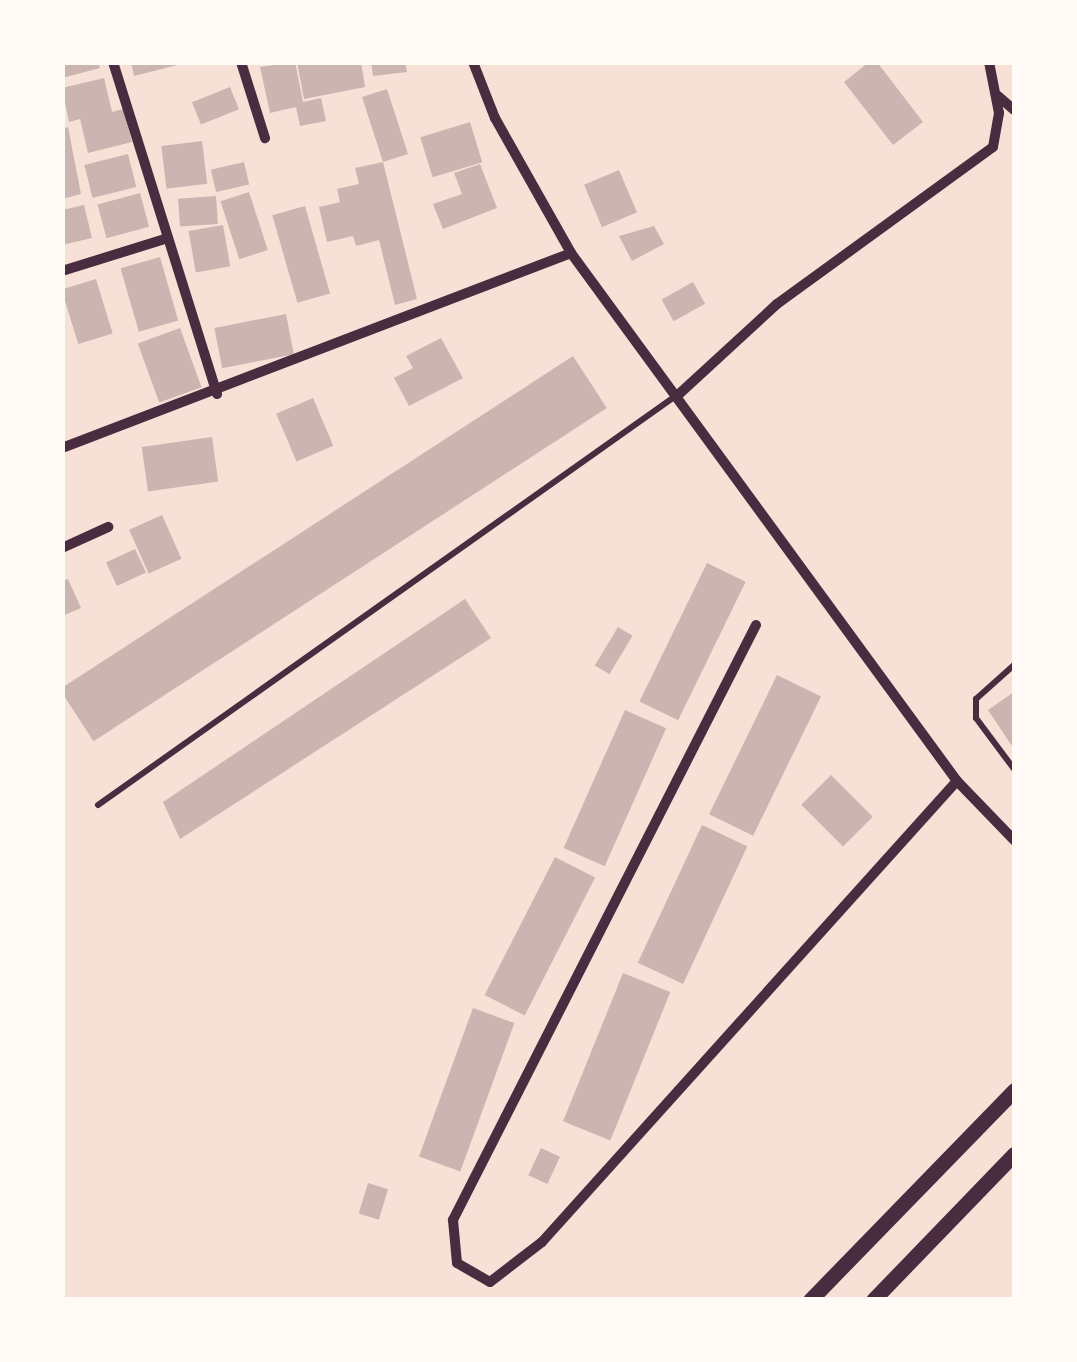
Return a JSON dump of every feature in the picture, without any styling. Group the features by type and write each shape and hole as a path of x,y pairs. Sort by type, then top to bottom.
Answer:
{"street":[{"path":"113,62 217,394"},
{"path":"241,62 265,138"},
{"path":"473,62 495,118 571,253 957,781 1014,840"},
{"path":"678,395 815,274 993,147 998,96 989,62"},
{"path":"998,96 1014,110"},
{"path":"62,271 168,238"},
{"path":"62,448 217,394 571,253"},
{"path":"62,548 108,527"},
{"path":"756,625 453,1220 457,1263 490,1282 542,1242 957,781"},
{"path":"810,1300 1014,1090"},
{"path":"872,1300 1014,1154"}],"lane":[{"path":"98,805 678,395"},
{"path":"1014,665 976,699 976,718 1014,769"}],"building":[{"path":"62,62 98,62 100,68 62,78"},
{"path":"131,62 181,62 181,64 134,76"},
{"path":"295,62 303,102 321,98 326,121 300,126 296,107 270,113 260,67"},
{"path":"297,62 361,62 365,87 304,99"},
{"path":"371,62 405,62 407,72 373,76"},
{"path":"869,62 877,62 923,122 893,145 844,82"},
{"path":"104,78 112,112 123,109 132,142 88,153 80,119 69,122 62,88"},
{"path":"230,87 239,109 201,125 192,102"},
{"path":"387,89 408,154 383,162 362,97"},
{"path":"470,122 482,162 433,177 420,137"},
{"path":"68,127 81,194 62,199 62,129"},
{"path":"202,141 207,184 167,189 161,146"},
{"path":"128,154 136,187 93,198 84,165"},
{"path":"244,162 249,184 216,192 211,170"},
{"path":"383,162 417,299 395,305 379,240 356,246 353,236 327,242 319,207 340,202 337,189 359,184 355,168"},
{"path":"480,164 497,208 443,229 433,204 462,194 454,173"},
{"path":"619,170 637,212 602,227 584,185"},
{"path":"249,192 268,250 239,259 220,201"},
{"path":"140,193 149,227 107,238 97,204"},
{"path":"216,196 218,224 180,227 178,199"},
{"path":"84,205 92,238 62,245 62,210"},
{"path":"305,206 330,293 297,303 272,215"},
{"path":"223,225 230,266 196,272 189,231"},
{"path":"654,226 664,244 632,261 619,236"},
{"path":"160,257 178,320 139,332 121,268"},
{"path":"96,279 113,334 78,344 62,289"},
{"path":"693,282 705,304 674,321 662,299"},
{"path":"286,314 294,354 222,368 214,328"},
{"path":"180,328 202,387 159,403 138,343"},
{"path":"441,338 463,378 409,406 394,378 413,368 406,356"},
{"path":"573,356 607,408 94,741 62,688"},
{"path":"313,398 333,446 296,461 276,414"},
{"path":"212,437 218,482 148,491 142,447"},
{"path":"162,515 182,559 149,573 129,530"},
{"path":"135,549 146,573 117,586 106,563"},
{"path":"707,563 746,582 678,720 639,701"},
{"path":"68,579 81,608 62,616 62,581"},
{"path":"465,599 491,638 180,839 163,802"},
{"path":"618,627 633,636 609,674 595,666"},
{"path":"777,675 821,696 753,836 709,814"},
{"path":"1014,692 1014,749 988,710"},
{"path":"625,710 666,728 605,866 564,848"},
{"path":"831,775 873,817 843,846 801,805"},
{"path":"702,825 747,846 683,984 638,963"},
{"path":"555,857 595,877 525,1016 485,995"},
{"path":"623,973 670,992 610,1140 563,1121"},
{"path":"473,1008 514,1023 460,1172 419,1156"},
{"path":"541,1148 560,1157 547,1184 528,1175"},
{"path":"368,1183 388,1189 379,1220 359,1214"}]}
